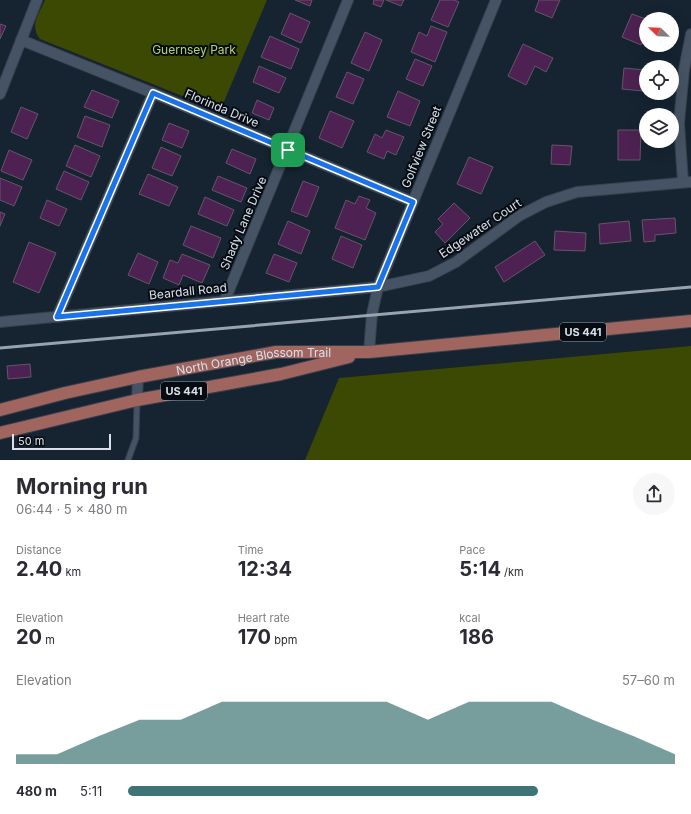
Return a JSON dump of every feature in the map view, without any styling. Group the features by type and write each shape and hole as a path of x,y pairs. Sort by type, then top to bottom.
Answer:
{"main road":[{"name":"North Orange Blossom Trail","path":"0,410 65,393 138,377 276,352 368,352 691,321"},
{"name":"North Orange Blossom Trail","path":"0,433 137,400 281,374 368,352"}],"street":[{"path":"0,94 37,0"},
{"name":"Shady Lane Drive","path":"225,300 288,150 348,0"},
{"name":"Golfview Street","path":"368,352 372,314 378,287 496,0"},
{"path":"687,182 679,123 684,70 691,34"},
{"name":"Florinda Drive","path":"21,40 153,93 413,202"},
{"path":"57,317 153,93"},
{"name":"Edgewater Court","path":"378,287 429,276 456,262 519,216 546,202 577,192 687,182"},
{"name":"Beardall Road","path":"0,322 378,287"},
{"path":"137,400 138,377"}],"lane":[{"path":"128,460 136,438 137,400"}],"green space":[{"name":"Guernsey Park","path":"45,0 267,0 220,111 40,39 35,29 35,25"},
{"path":"691,346 691,460 305,460 339,378"}],"building":[{"path":"295,0 312,0 310,6"},
{"path":"374,0 384,0 381,7 373,4"},
{"path":"386,0 404,0 401,6"},
{"path":"440,0 454,0 459,2 448,27 431,20"},
{"path":"539,0 560,0 552,18 535,11"},
{"path":"290,13 310,22 301,43 281,34"},
{"path":"632,14 639,16 639,44 622,37"},
{"path":"0,24 6,26 0,39"},
{"path":"431,26 447,32 435,62 411,52 419,32 427,36"},
{"path":"365,32 382,40 369,71 351,63"},
{"path":"270,36 299,49 291,69 261,57"},
{"path":"523,44 553,58 546,72 535,66 526,85 508,76"},
{"path":"415,59 432,66 423,86 406,79"},
{"path":"259,66 286,78 279,93 253,82"},
{"path":"624,68 639,69 639,91 622,89"},
{"path":"347,72 364,79 353,104 336,97"},
{"path":"92,90 119,101 112,118 84,107"},
{"path":"398,91 420,101 410,126 387,117"},
{"path":"257,100 274,108 269,120 252,113"},
{"path":"21,107 38,114 27,139 11,132"},
{"path":"330,111 354,121 342,148 319,138"},
{"path":"85,116 110,125 102,147 77,137"},
{"path":"169,123 189,131 182,148 162,140"},
{"path":"386,130 404,137 396,155 387,151 384,159 367,152 375,134 382,138"},
{"path":"618,130 639,130 640,160 618,160"},
{"path":"75,145 100,156 91,177 66,166"},
{"path":"552,145 572,146 570,165 551,164"},
{"path":"161,147 181,156 172,176 152,168"},
{"path":"232,149 256,159 250,174 226,163"},
{"path":"9,150 32,160 23,180 1,171"},
{"path":"469,157 493,167 481,194 457,184"},
{"path":"64,171 89,182 81,200 56,189"},
{"path":"148,174 178,187 169,206 139,194"},
{"path":"218,176 247,188 241,202 212,190"},
{"path":"0,178 22,187 14,206 0,200"},
{"path":"303,181 319,187 307,217 291,211"},
{"path":"359,196 370,200 366,208 376,213 365,240 335,228 346,200 355,204"},
{"path":"205,197 234,210 227,226 198,214"},
{"path":"47,200 67,209 59,226 40,218"},
{"path":"454,203 470,218 445,243 435,232 443,224 438,219"},
{"path":"0,212 5,214 0,226"},
{"path":"675,218 676,233 655,235 655,241 644,242 642,220"},
{"path":"288,221 310,231 301,254 278,244"},
{"path":"629,221 631,241 600,244 599,224"},
{"path":"191,226 221,238 213,258 183,245"},
{"path":"555,231 586,233 585,251 554,250"},
{"path":"341,236 362,245 353,268 332,259"},
{"path":"535,241 545,255 504,282 495,267"},
{"path":"29,242 56,253 39,293 13,282"},
{"path":"138,253 158,262 149,284 128,275"},
{"path":"182,254 210,265 202,283 183,275 179,285 163,278 170,260 178,263"},
{"path":"274,254 297,263 289,282 266,273"},
{"path":"30,364 31,377 8,379 7,366"}],"railway":[{"path":"0,348 691,287"}],"route":[{"path":"153,93 288,150 413,202 378,287 225,300 57,317 153,93"}]}
